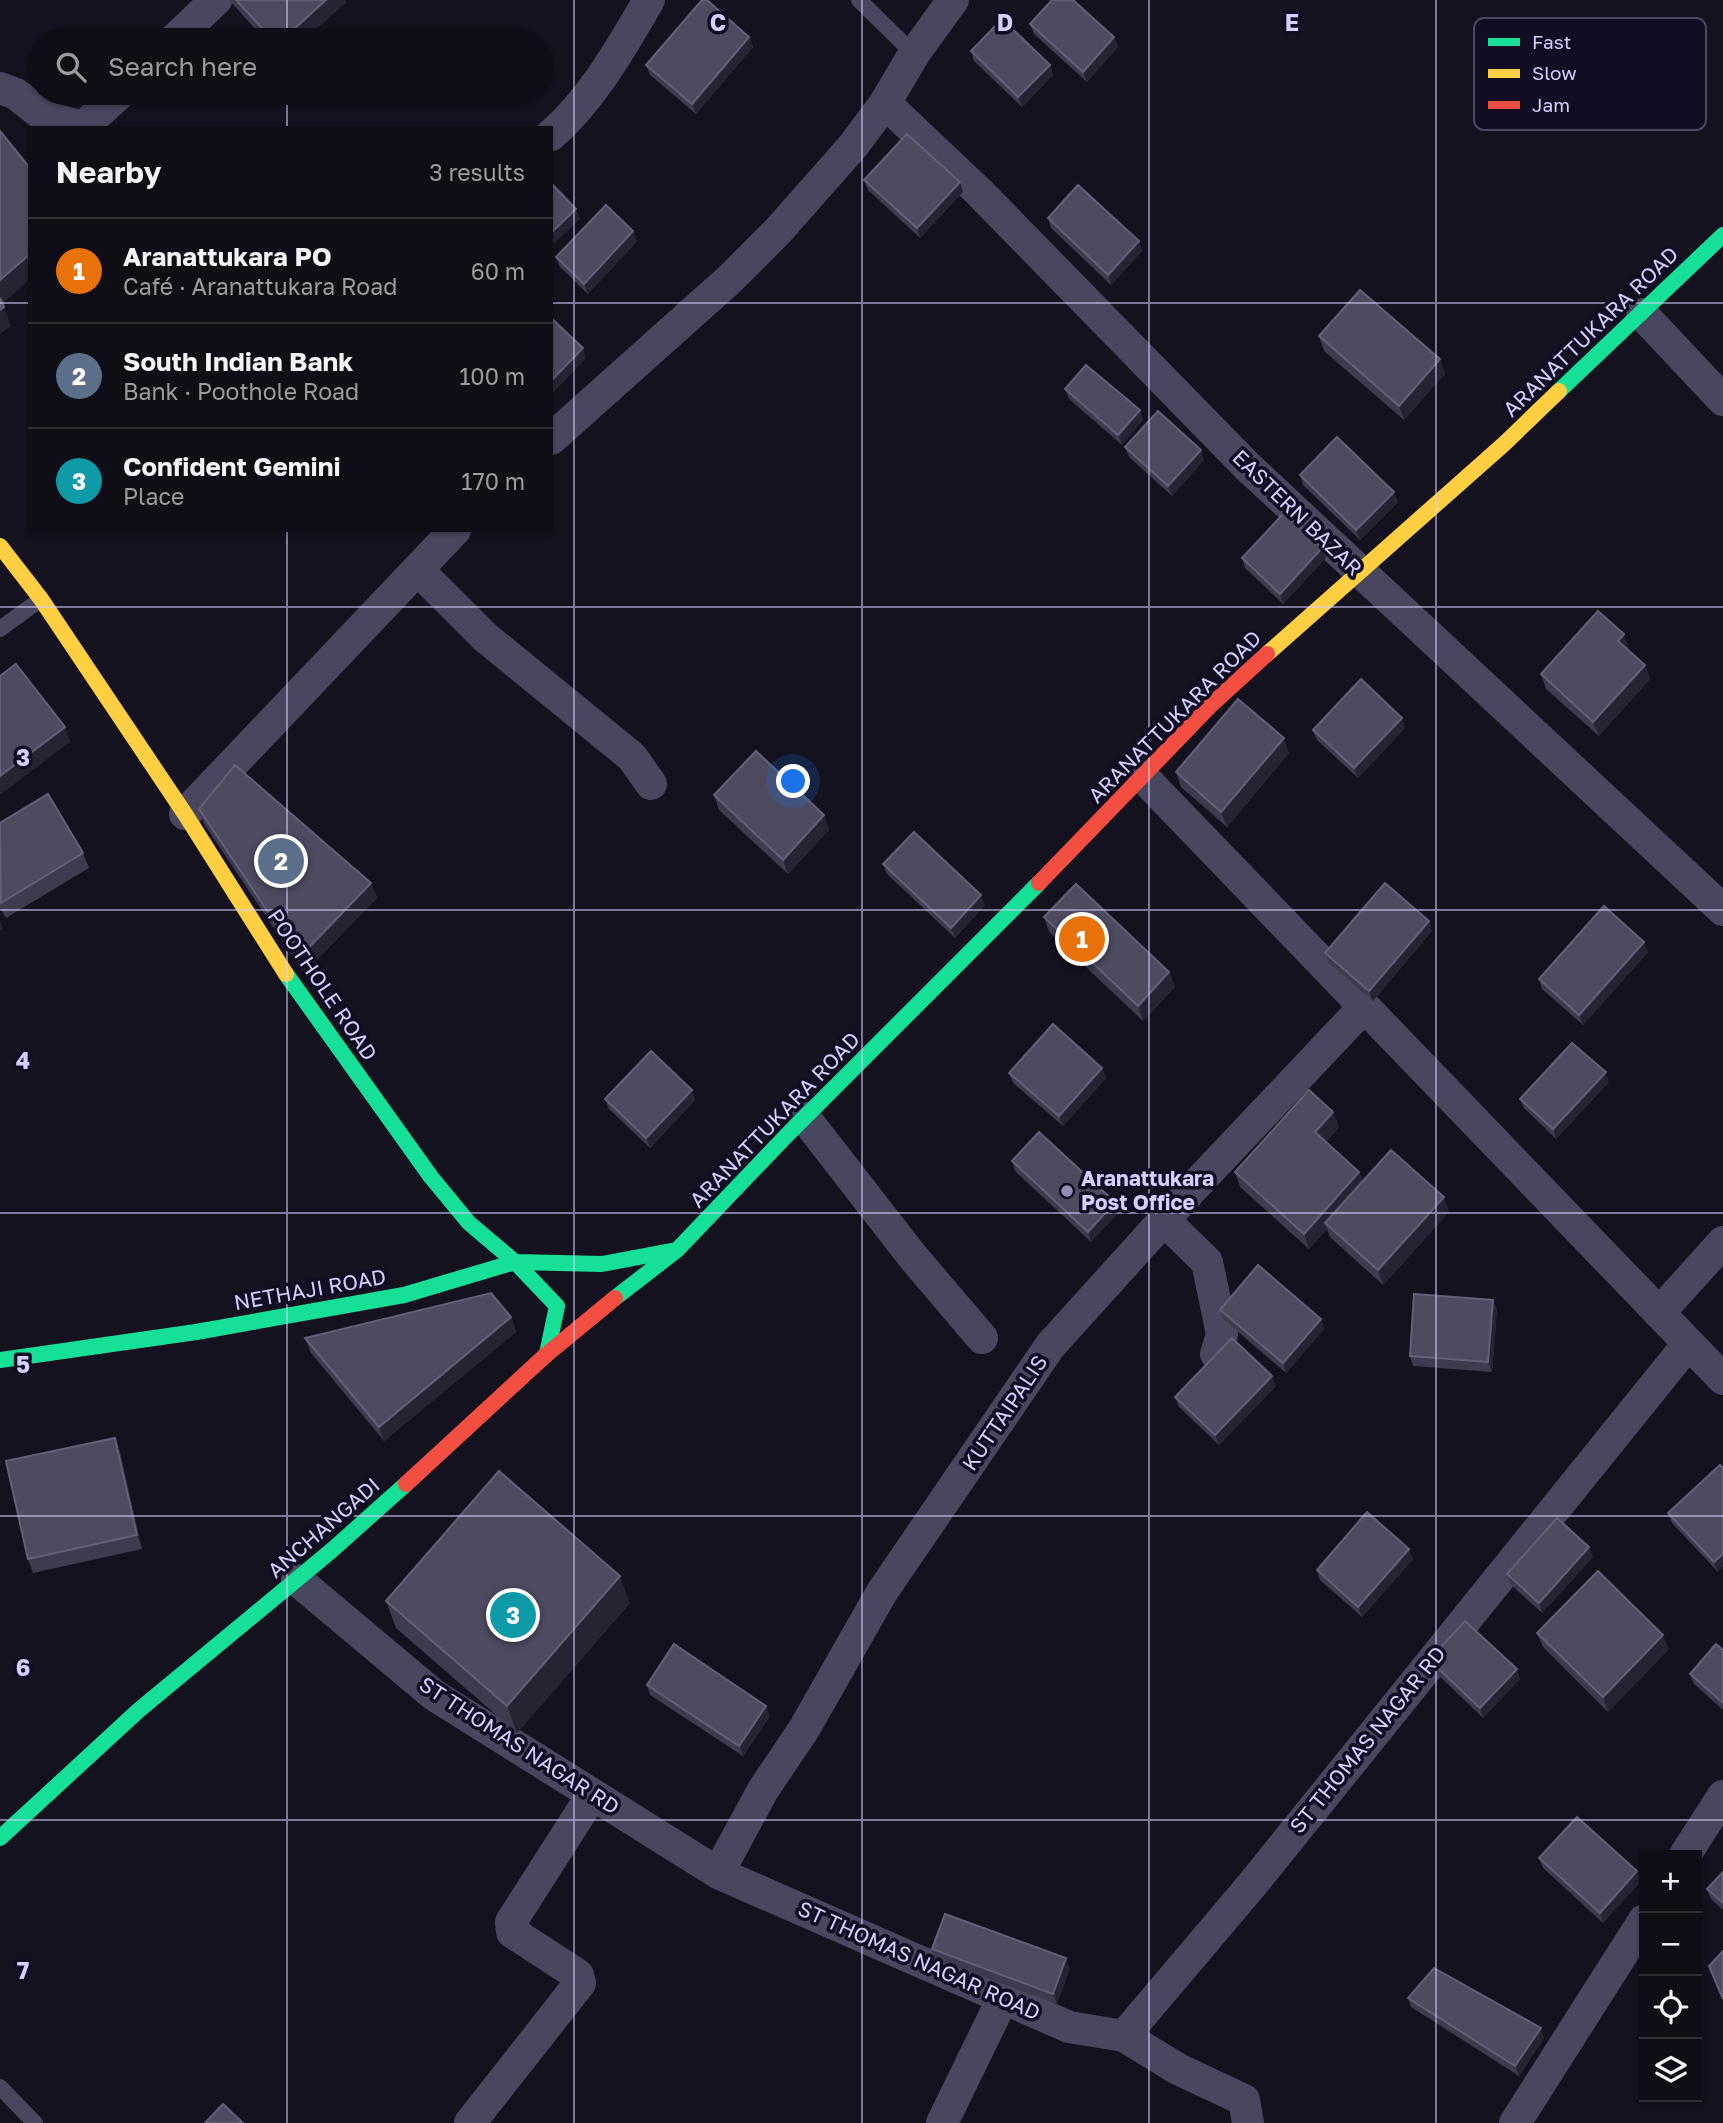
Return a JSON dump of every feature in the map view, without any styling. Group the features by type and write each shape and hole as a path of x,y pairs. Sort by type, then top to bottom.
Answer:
{"main road":[{"name":"ARANATTUKARA ROAD","path":"677,1250 1212,704 1504,444 1723,235"},
{"name":"POOTHOLE ROAD","path":"0,546 41,599 185,814 298,992 431,1177 469,1223 515,1262"},
{"path":"515,1262 602,1264 677,1250"},
{"name":"ANCHANGADI","path":"0,1838 139,1710 297,1580 463,1433 547,1354 677,1250"},
{"path":"515,1262 557,1306 547,1354"},
{"name":"NETHAJI ROAD","path":"0,1360 197,1332 404,1295 515,1262"}],"street":[{"path":"187,28 216,0"},
{"path":"553,133 563,125 614,61 649,0"},
{"path":"553,437 730,279 777,232 845,156 885,103 914,54 953,0"},
{"path":"0,88 16,94 28,103"},
{"name":"EASTERN BAZAR","path":"885,103 989,201 1247,466 1723,910"},
{"path":"30,105 46,117 79,126"},
{"path":"84,126 107,105"},
{"path":"1642,314 1723,400"},
{"path":"185,814 453,532"},
{"path":"418,570 485,637 632,757 651,784"},
{"path":"1143,777 1723,1379"},
{"name":"KUTTAIPALIS","path":"718,1873 763,1790 804,1729 882,1592 1050,1346 1364,1007"},
{"path":"805,1118 913,1257 982,1338"},
{"path":"1164,1220 1207,1262 1222,1334 1216,1354"},
{"path":"1659,1312 1723,1242"},
{"name":"ST THOMAS NAGAR RD","path":"1124,2036 1268,1865 1688,1345"},
{"name":"ST THOMAS NAGAR RD","path":"297,1580 434,1695 718,1873"},
{"path":"470,2123 580,1983 578,1975 512,1932 511,1922 592,1795"},
{"path":"1688,1850 1723,1796"},
{"name":"ST THOMAS NAGAR ROAD","path":"718,1873 1069,2027 1124,2036"},
{"path":"1515,2123 1639,1928"},
{"path":"942,2123 1003,1998"},
{"path":"1124,2036 1178,2069 1244,2101 1248,2123"}],"lane":[{"path":"859,0 914,54"},
{"path":"0,629 41,599"},
{"path":"0,2087 35,2123"}],"building":[{"path":"236,0 326,0 295,28 262,28"},
{"path":"702,0 707,0 749,37 692,104 646,65"},
{"path":"1052,0 1073,0 1114,37 1083,72 1030,24"},
{"path":"1002,19 1050,65 1018,97 971,51"},
{"path":"0,131 28,166 28,256 0,280"},
{"path":"907,134 960,182 917,228 864,180"},
{"path":"553,185 576,209 553,231"},
{"path":"1078,185 1139,241 1108,275 1048,218"},
{"path":"606,205 633,231 584,284 556,257"},
{"path":"1360,290 1440,359 1399,406 1319,336"},
{"path":"553,320 583,348 553,379"},
{"path":"1086,365 1140,410 1118,435 1065,389"},
{"path":"1158,411 1201,450 1168,486 1125,447"},
{"path":"1337,437 1394,492 1356,530 1300,475"},
{"path":"1285,512 1322,548 1280,594 1242,558"},
{"path":"1598,611 1624,634 1618,641 1645,665 1593,722 1541,674"},
{"path":"16,664 65,727 0,776 0,676"},
{"path":"1361,679 1402,718 1354,768 1313,730"},
{"path":"1238,699 1284,738 1221,812 1176,772"},
{"path":"756,751 824,815 783,860 714,795"},
{"path":"235,765 371,883 299,958 199,809"},
{"path":"48,794 83,853 1,903 0,823"},
{"path":"914,832 981,895 951,928 883,864"},
{"path":"1385,883 1429,921 1369,991 1325,953"},
{"path":"1076,884 1169,972 1138,1006 1044,917"},
{"path":"1604,906 1644,942 1579,1015 1539,979"},
{"path":"1053,1024 1102,1068 1059,1116 1009,1073"},
{"path":"1572,1043 1606,1072 1553,1129 1520,1099"},
{"path":"651,1051 692,1090 646,1138 605,1099"},
{"path":"1309,1090 1333,1112 1315,1132 1359,1172 1304,1234 1235,1172"},
{"name":"Aranattukara Post Office","path":"1039,1132 1115,1202 1088,1232 1012,1161"},
{"path":"1391,1150 1444,1197 1378,1270 1325,1223"},
{"path":"1258,1265 1321,1319 1283,1363 1220,1310"},
{"path":"491,1293 511,1317 379,1427 305,1338"},
{"path":"1414,1294 1493,1300 1488,1362 1410,1356"},
{"path":"1232,1338 1272,1376 1215,1435 1175,1397"},
{"path":"115,1438 137,1535 28,1559 6,1461"},
{"path":"1720,1465 1723,1468 1723,1554 1714,1562 1668,1513"},
{"path":"499,1471 620,1576 507,1706 386,1601"},
{"path":"1367,1512 1409,1549 1358,1607 1317,1570"},
{"path":"1557,1518 1589,1547 1539,1603 1507,1574"},
{"path":"1598,1571 1663,1635 1603,1697 1537,1633"},
{"path":"1465,1621 1517,1669 1480,1708 1429,1660"},
{"path":"674,1644 766,1706 739,1746 647,1685"},
{"path":"1716,1644 1723,1650 1723,1703 1690,1674"},
{"path":"1577,1817 1637,1871 1600,1913 1539,1858"},
{"path":"1723,1872 1723,1903 1707,1889"},
{"path":"945,1914 1066,1958 1053,1994 932,1949"},
{"path":"1723,1951 1723,1999 1709,1966"},
{"path":"1434,1968 1541,2028 1515,2066 1408,1998"},
{"path":"223,2104 243,2123 205,2123"}],"traffic: fast":[{"path":"1559,391 1723,235"},
{"path":"615,1298 677,1250 786,1136 1039,883"},
{"path":"286,974 431,1177 469,1223 515,1262 602,1264 671,1251"},
{"path":"0,1360 196,1332 404,1295 515,1262 557,1306 547,1354"},
{"path":"0,1838 139,1710 331,1551 406,1484"}],"traffic: slow":[{"path":"1267,654 1504,444 1559,391"},
{"path":"0,546 41,599 185,814 286,974"}],"traffic: jam":[{"path":"1039,883 1212,704 1267,654"},
{"path":"406,1484 547,1354 615,1298"}],"place":[{"name":"South Indian Bank","path":"281,861"},
{"name":"Aranattukara PO","path":"1082,939"},
{"name":"Aranattukara Post Office","path":"1067,1191"},
{"name":"Confident Gemini","path":"513,1615"}]}
